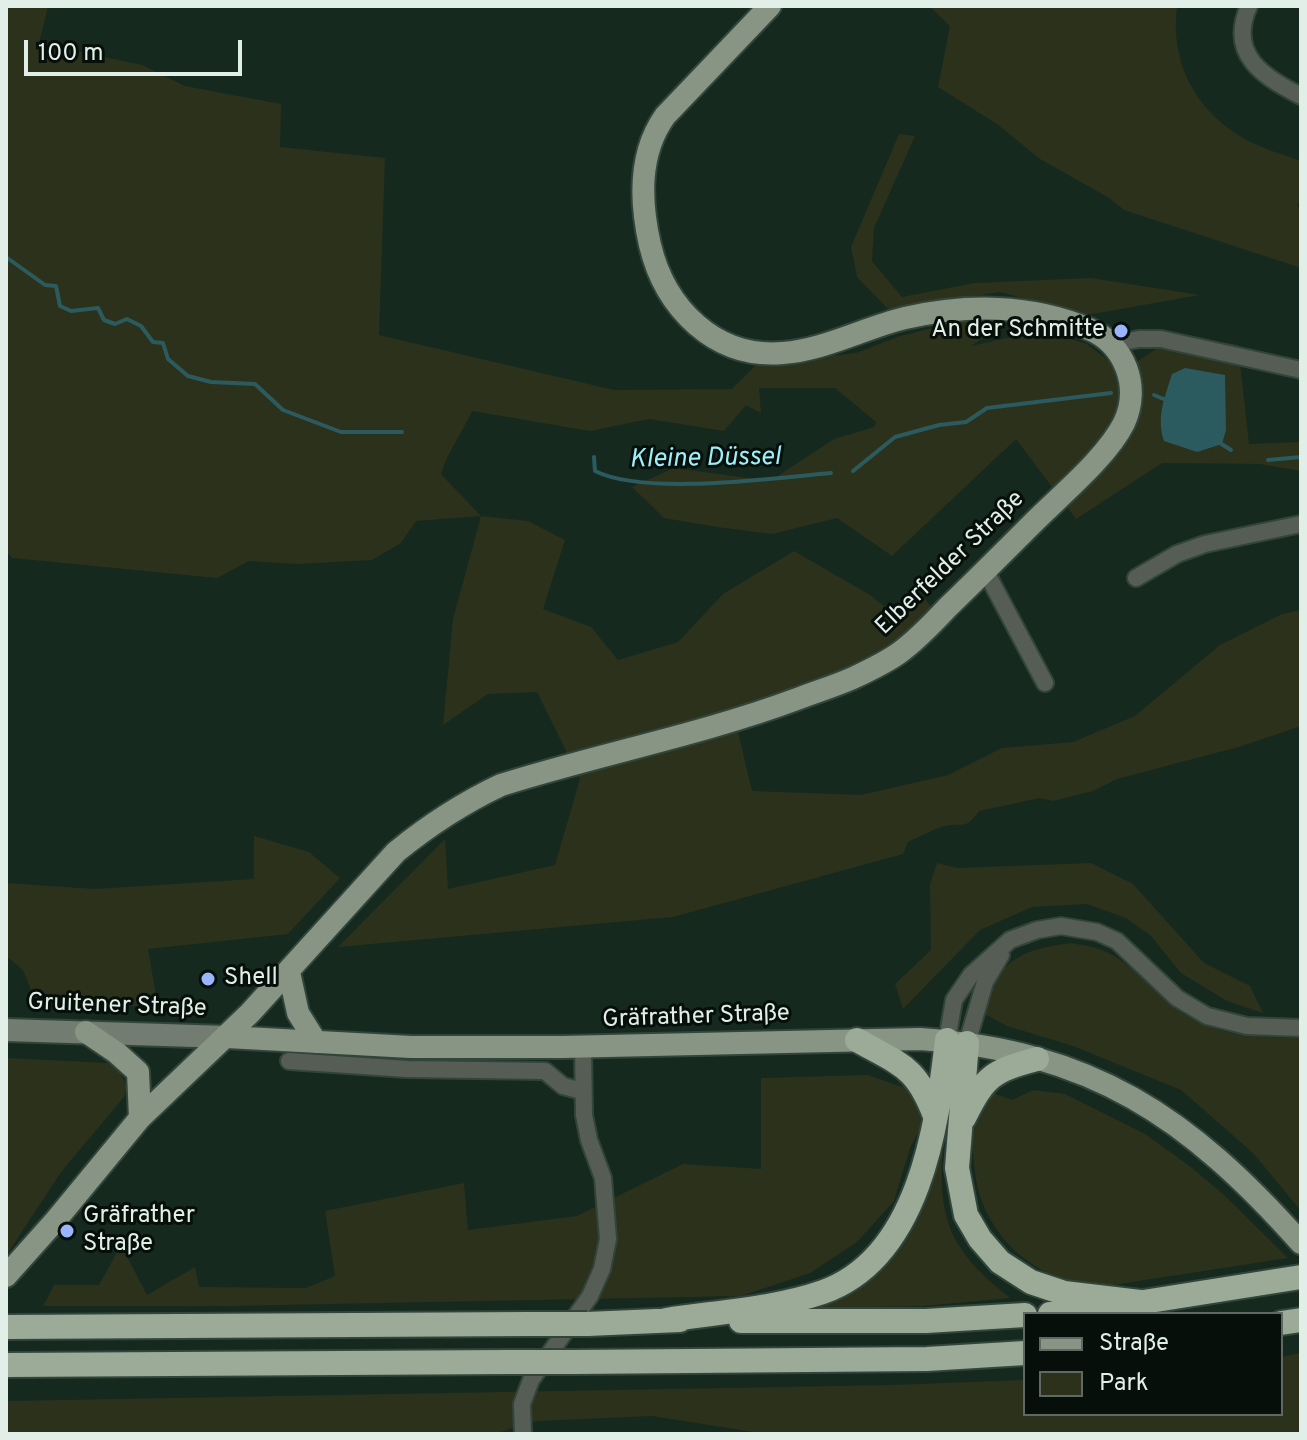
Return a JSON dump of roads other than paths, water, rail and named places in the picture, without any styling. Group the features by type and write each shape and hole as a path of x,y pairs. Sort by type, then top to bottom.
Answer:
{"highway":[{"path":"857,1040 913,1073 924,1088 935,1116"},
{"path":"666,1320 792,1301 826,1291 860,1270 884,1248 917,1190 957,1042"},
{"path":"957,1042 961,1124 957,1168 963,1203 980,1239 1000,1262 1031,1282 1064,1293 1140,1302"},
{"path":"961,1124 984,1082 1009,1067 1037,1059"},
{"path":"1065,1312 1301,1277"},
{"path":"6,1327 587,1324 666,1320 926,1321 1023,1315"},
{"path":"6,1365 927,1359 1023,1353"}],"main road":[{"path":"770,6 665,116 647,150 643,191 646,226 653,255 665,285 681,309 701,330 735,348 782,353 808,349 906,318 944,311 1006,309 1032,311 1089,329 1113,344"},
{"name":"Elberfelder Straße","path":"6,1276 140,1118 227,1037 396,852 440,818 474,797 535,774 759,713 850,679 898,654 1109,445 1124,422 1131,403 1125,362 1113,344"},
{"path":"289,972 296,1007 316,1042"},
{"name":"Gruitener Straße","path":"6,1030 227,1037"},
{"path":"86,1032 138,1072 140,1118"},
{"name":"Gräfrather Straße","path":"227,1037 411,1047 583,1047 857,1040 957,1042 1037,1059 1086,1074 1144,1103 1217,1156 1294,1234"}],"street":[{"path":"1249,6 1244,19 1248,56 1267,78 1301,96"},
{"path":"1113,344 1161,339 1301,370"},
{"path":"1136,578 1191,549 1301,524"},
{"path":"985,570 1045,683"},
{"path":"957,1042 985,982 1010,940 1049,927 1097,932 1117,941 1177,998 1207,1016 1247,1026 1301,1028"},
{"path":"523,1434 522,1404 531,1380 590,1296 602,1269 608,1239 603,1178 589,1140 583,1047"},
{"path":"289,1061 407,1069 545,1071 563,1086 583,1083"}],"water":[{"path":"1185,368 1225,375 1226,430 1222,444 1197,452 1164,441 1162,432 1162,407 1172,374"}],"waterway":[{"name":"Kleine Düssel","path":"6,257 45,285 56,286 60,306 71,311 98,308 104,320 115,324 127,319 141,326 153,342 163,343 168,359 188,376 211,382 255,384 283,410 341,432 402,432"},
{"name":"Kleine Düssel","path":"853,471 895,437 939,425 966,422 987,408 1111,393"},
{"name":"Kleine Düssel","path":"1154,395 1166,400"},
{"name":"Kleine Düssel","path":"1220,443 1231,450"},
{"name":"Kleine Düssel","path":"594,457 595,471 645,483 710,483 831,473"},
{"name":"Kleine Düssel","path":"1268,460 1301,457"}],"place":[{"name":"An der Schmitte","path":"1121,331"},
{"name":"Shell","path":"208,979"},
{"name":"Gräfrather Straße","path":"67,1231"}]}
